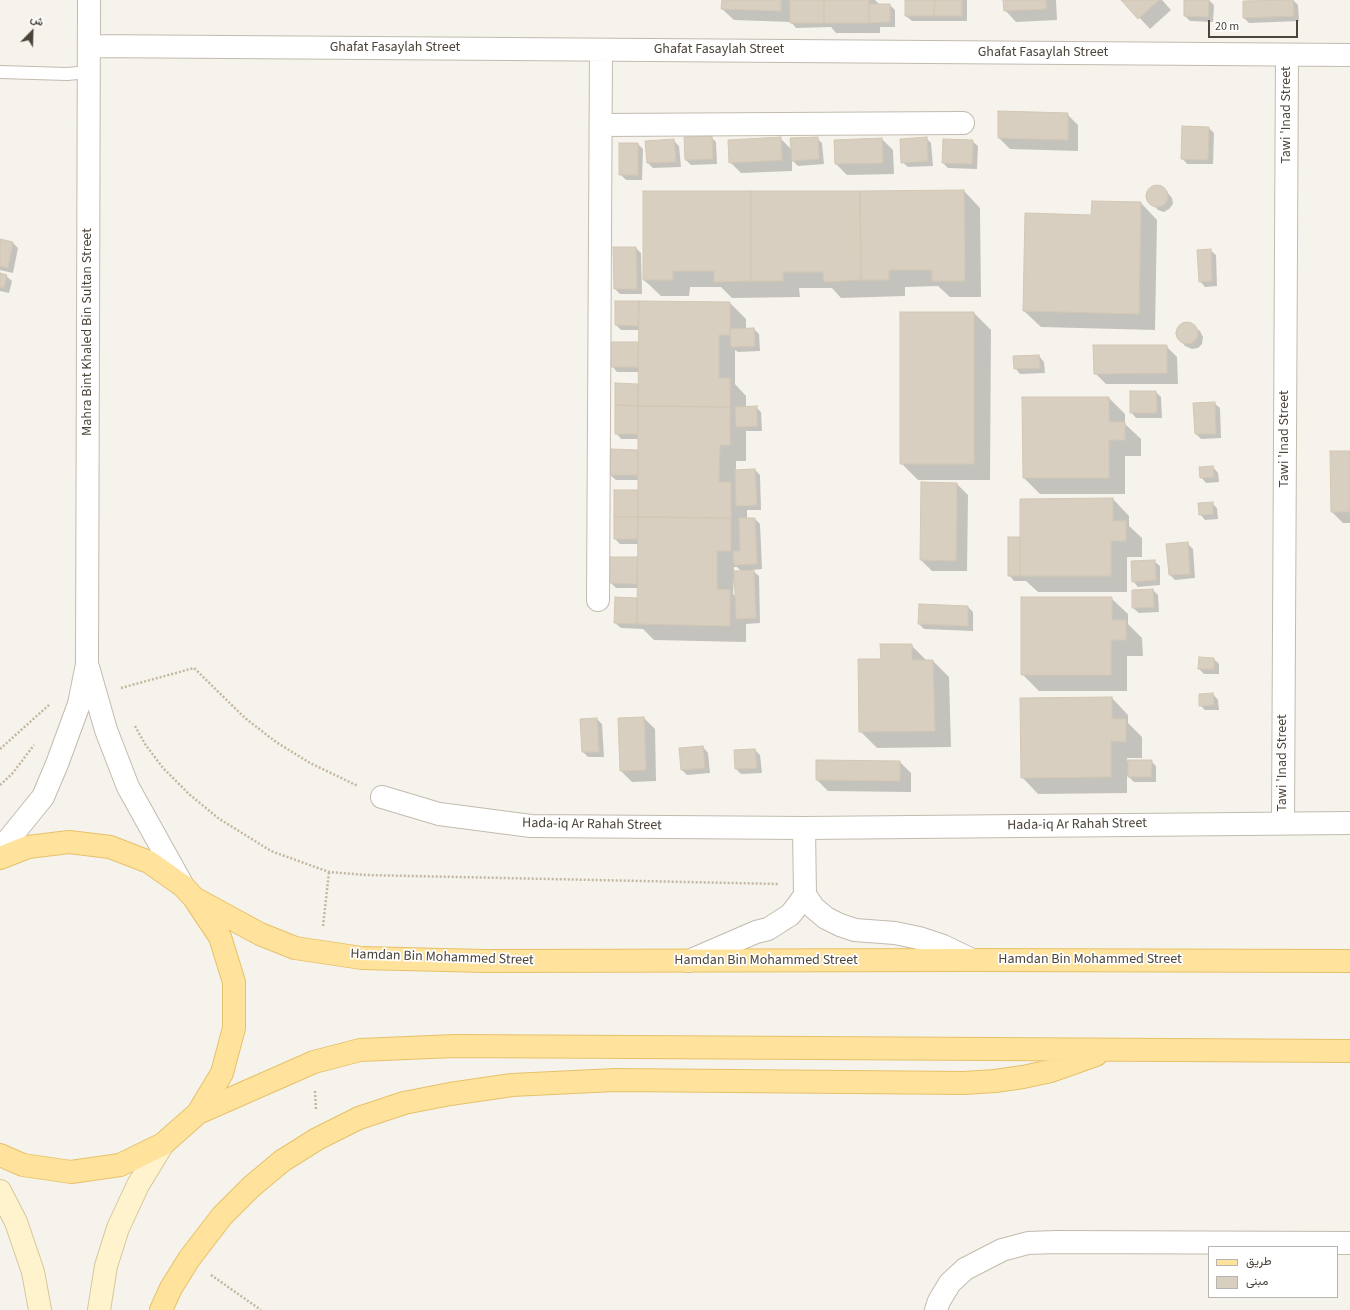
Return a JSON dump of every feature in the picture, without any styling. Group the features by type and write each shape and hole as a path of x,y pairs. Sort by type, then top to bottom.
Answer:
{"main road":[{"path":"0,858 28,847 69,842 110,847 149,862 188,892 220,937 234,982 234,1028 222,1073 198,1112 164,1144 120,1165 71,1172 23,1165 0,1155"},
{"name":"Hamdan Bin Mohammed Street","path":"188,892 260,934 295,948 319,953 362,958 485,961 1350,961"},
{"path":"198,1112 314,1062 360,1050 455,1046 1350,1051"},
{"path":"161,1310 171,1288 189,1259 222,1216 250,1187 282,1161 317,1139 359,1118 404,1103 450,1094 512,1086 615,1080 979,1082 1023,1077 1051,1071 1079,1062 1105,1050"}],"street":[{"name":"Mahra Bint Khaled Bin Sultan Street","path":"0,850 43,797 57,764 78,704 87,664 89,0"},
{"name":"Ghafat Fasaylah Street","path":"89,46 1350,55"},
{"path":"598,600 601,50"},
{"name":"Tawi 'Inad Street","path":"1283,822 1287,55"},
{"path":"601,126 963,123"},
{"name":"Mahra Bint Khaled Bin Sultan Street","path":"87,664 106,730 128,787 188,892"},
{"name":"Hada-iq Ar Rahah Street","path":"382,797 438,814 531,826 804,828 1283,822 1350,823"},
{"path":"804,828 805,894 814,908 826,918 840,926 855,930 895,933 919,938 943,946 972,960"},
{"path":"688,961 779,923 790,915 805,894"},
{"path":"99,1310 106,1266 118,1228 138,1184 164,1144"},
{"path":"0,1191 16,1222 33,1272 40,1310"},
{"path":"936,1310 939,1301 950,1284 965,1270 1002,1250 1028,1243 1350,1243"}],"lane":[{"path":"0,72 67,74 89,72"}],"path":[{"path":"119,689 194,668 245,718 276,742 310,763 382,797"},
{"path":"0,749 50,704"},
{"path":"319,953 329,872"},
{"path":"314,1062 317,1139"},
{"path":"189,1259 261,1310"}],"building":[{"path":"722,0 781,0 781,11 721,9"},
{"path":"790,0 824,0 824,23 790,23"},
{"path":"824,0 869,0 869,23 824,23"},
{"path":"905,0 935,0 934,16 905,16"},
{"path":"935,0 962,0 962,16 934,16"},
{"path":"1003,0 1046,0 1046,9 1004,11"},
{"path":"1121,0 1159,0 1138,19"},
{"path":"1184,0 1209,0 1208,17 1184,16"},
{"path":"1293,0 1294,16 1243,18 1243,1"},
{"path":"869,4 890,4 890,22 869,23"},
{"path":"998,111 1068,113 1068,140 998,138"},
{"path":"1182,126 1209,127 1208,160 1181,159"},
{"path":"712,136 713,159 685,160 684,137"},
{"path":"781,137 782,160 729,163 728,140"},
{"path":"818,137 819,159 792,161 790,138"},
{"path":"927,137 928,161 901,163 900,139"},
{"path":"882,138 883,163 835,164 834,140"},
{"path":"674,139 676,162 647,163 645,141"},
{"path":"943,139 973,140 972,164 942,163"},
{"path":"619,143 638,143 638,175 619,175"},
{"path":"1157,185 1161,186 1167,192 1167,200 1161,206 1157,207 1153,206 1147,200 1146,196 1147,192 1153,186"},
{"path":"964,190 965,281 932,281 932,270 889,270 889,280 861,280 860,191"},
{"path":"643,191 751,191 751,281 714,282 714,271 673,271 673,280 643,280"},
{"path":"751,191 860,191 861,280 824,282 823,272 783,272 783,281 751,281"},
{"path":"1092,201 1141,202 1139,314 1023,311 1025,213 1091,215"},
{"path":"0,239 13,242 8,268 0,266"},
{"path":"613,247 636,247 637,289 614,289"},
{"path":"1211,249 1212,281 1199,282 1197,250"},
{"path":"0,273 7,275 4,288 0,287"},
{"path":"615,301 639,301 638,326 615,325"},
{"path":"639,301 730,302 730,335 719,335 719,378 730,378 730,407 638,406"},
{"path":"900,312 974,312 974,464 900,464"},
{"path":"1187,322 1195,325 1198,333 1195,341 1187,344 1179,341 1176,333 1179,325"},
{"path":"754,328 755,346 731,347 730,329"},
{"path":"610,342 638,342 638,367 611,367"},
{"path":"1093,345 1167,345 1167,373 1094,374"},
{"path":"1039,355 1040,368 1014,369 1013,356"},
{"path":"615,383 638,384 638,406 615,405"},
{"path":"1130,391 1156,391 1157,413 1130,413"},
{"path":"1022,397 1109,397 1109,422 1125,422 1125,440 1109,440 1109,478 1023,478"},
{"path":"1215,402 1216,434 1195,434 1193,403"},
{"path":"615,405 638,406 638,434 615,434"},
{"path":"638,406 730,407 730,445 720,445 719,482 731,482 731,518 638,517"},
{"path":"757,406 757,426 736,427 735,407"},
{"path":"610,449 638,450 638,475 610,475"},
{"path":"1330,451 1350,451 1350,512 1331,512"},
{"path":"1213,466 1214,477 1200,478 1199,467"},
{"path":"755,469 757,505 736,506 735,470"},
{"path":"921,482 957,483 956,561 920,560"},
{"path":"614,490 638,490 638,517 614,517"},
{"path":"1113,498 1113,521 1126,521 1126,541 1111,541 1111,576 1020,576 1020,499"},
{"path":"1213,502 1213,514 1199,515 1198,503"},
{"path":"614,517 638,517 637,539 614,539"},
{"path":"638,517 731,518 731,551 717,551 717,589 730,590 730,626 637,624"},
{"path":"739,518 755,518 757,564 734,565 733,551 740,551"},
{"path":"1008,537 1020,537 1020,576 1008,576"},
{"path":"1188,542 1190,574 1169,575 1166,544"},
{"path":"610,557 637,557 637,584 610,583"},
{"path":"1155,560 1156,580 1132,582 1131,561"},
{"path":"754,570 756,618 736,619 734,571"},
{"path":"1153,589 1154,607 1132,608 1132,590"},
{"path":"615,597 637,598 637,624 614,623"},
{"path":"1021,597 1112,597 1112,620 1126,620 1126,640 1111,640 1111,675 1021,675"},
{"path":"919,604 968,606 968,626 918,624"},
{"path":"880,644 912,644 912,660 933,660 935,731 859,732 858,659 881,659"},
{"path":"1199,657 1214,658 1214,669 1198,669"},
{"path":"1213,693 1214,705 1199,706 1199,694"},
{"path":"1112,697 1112,719 1126,719 1126,742 1111,741 1111,777 1021,778 1020,698"},
{"path":"644,717 646,770 620,771 618,718"},
{"path":"597,718 599,752 582,752 580,719"},
{"path":"703,746 705,768 681,770 679,748"},
{"path":"755,749 757,768 735,769 734,750"},
{"path":"816,760 900,761 900,781 816,780"},
{"path":"1128,760 1152,760 1151,777 1128,777"}]}
